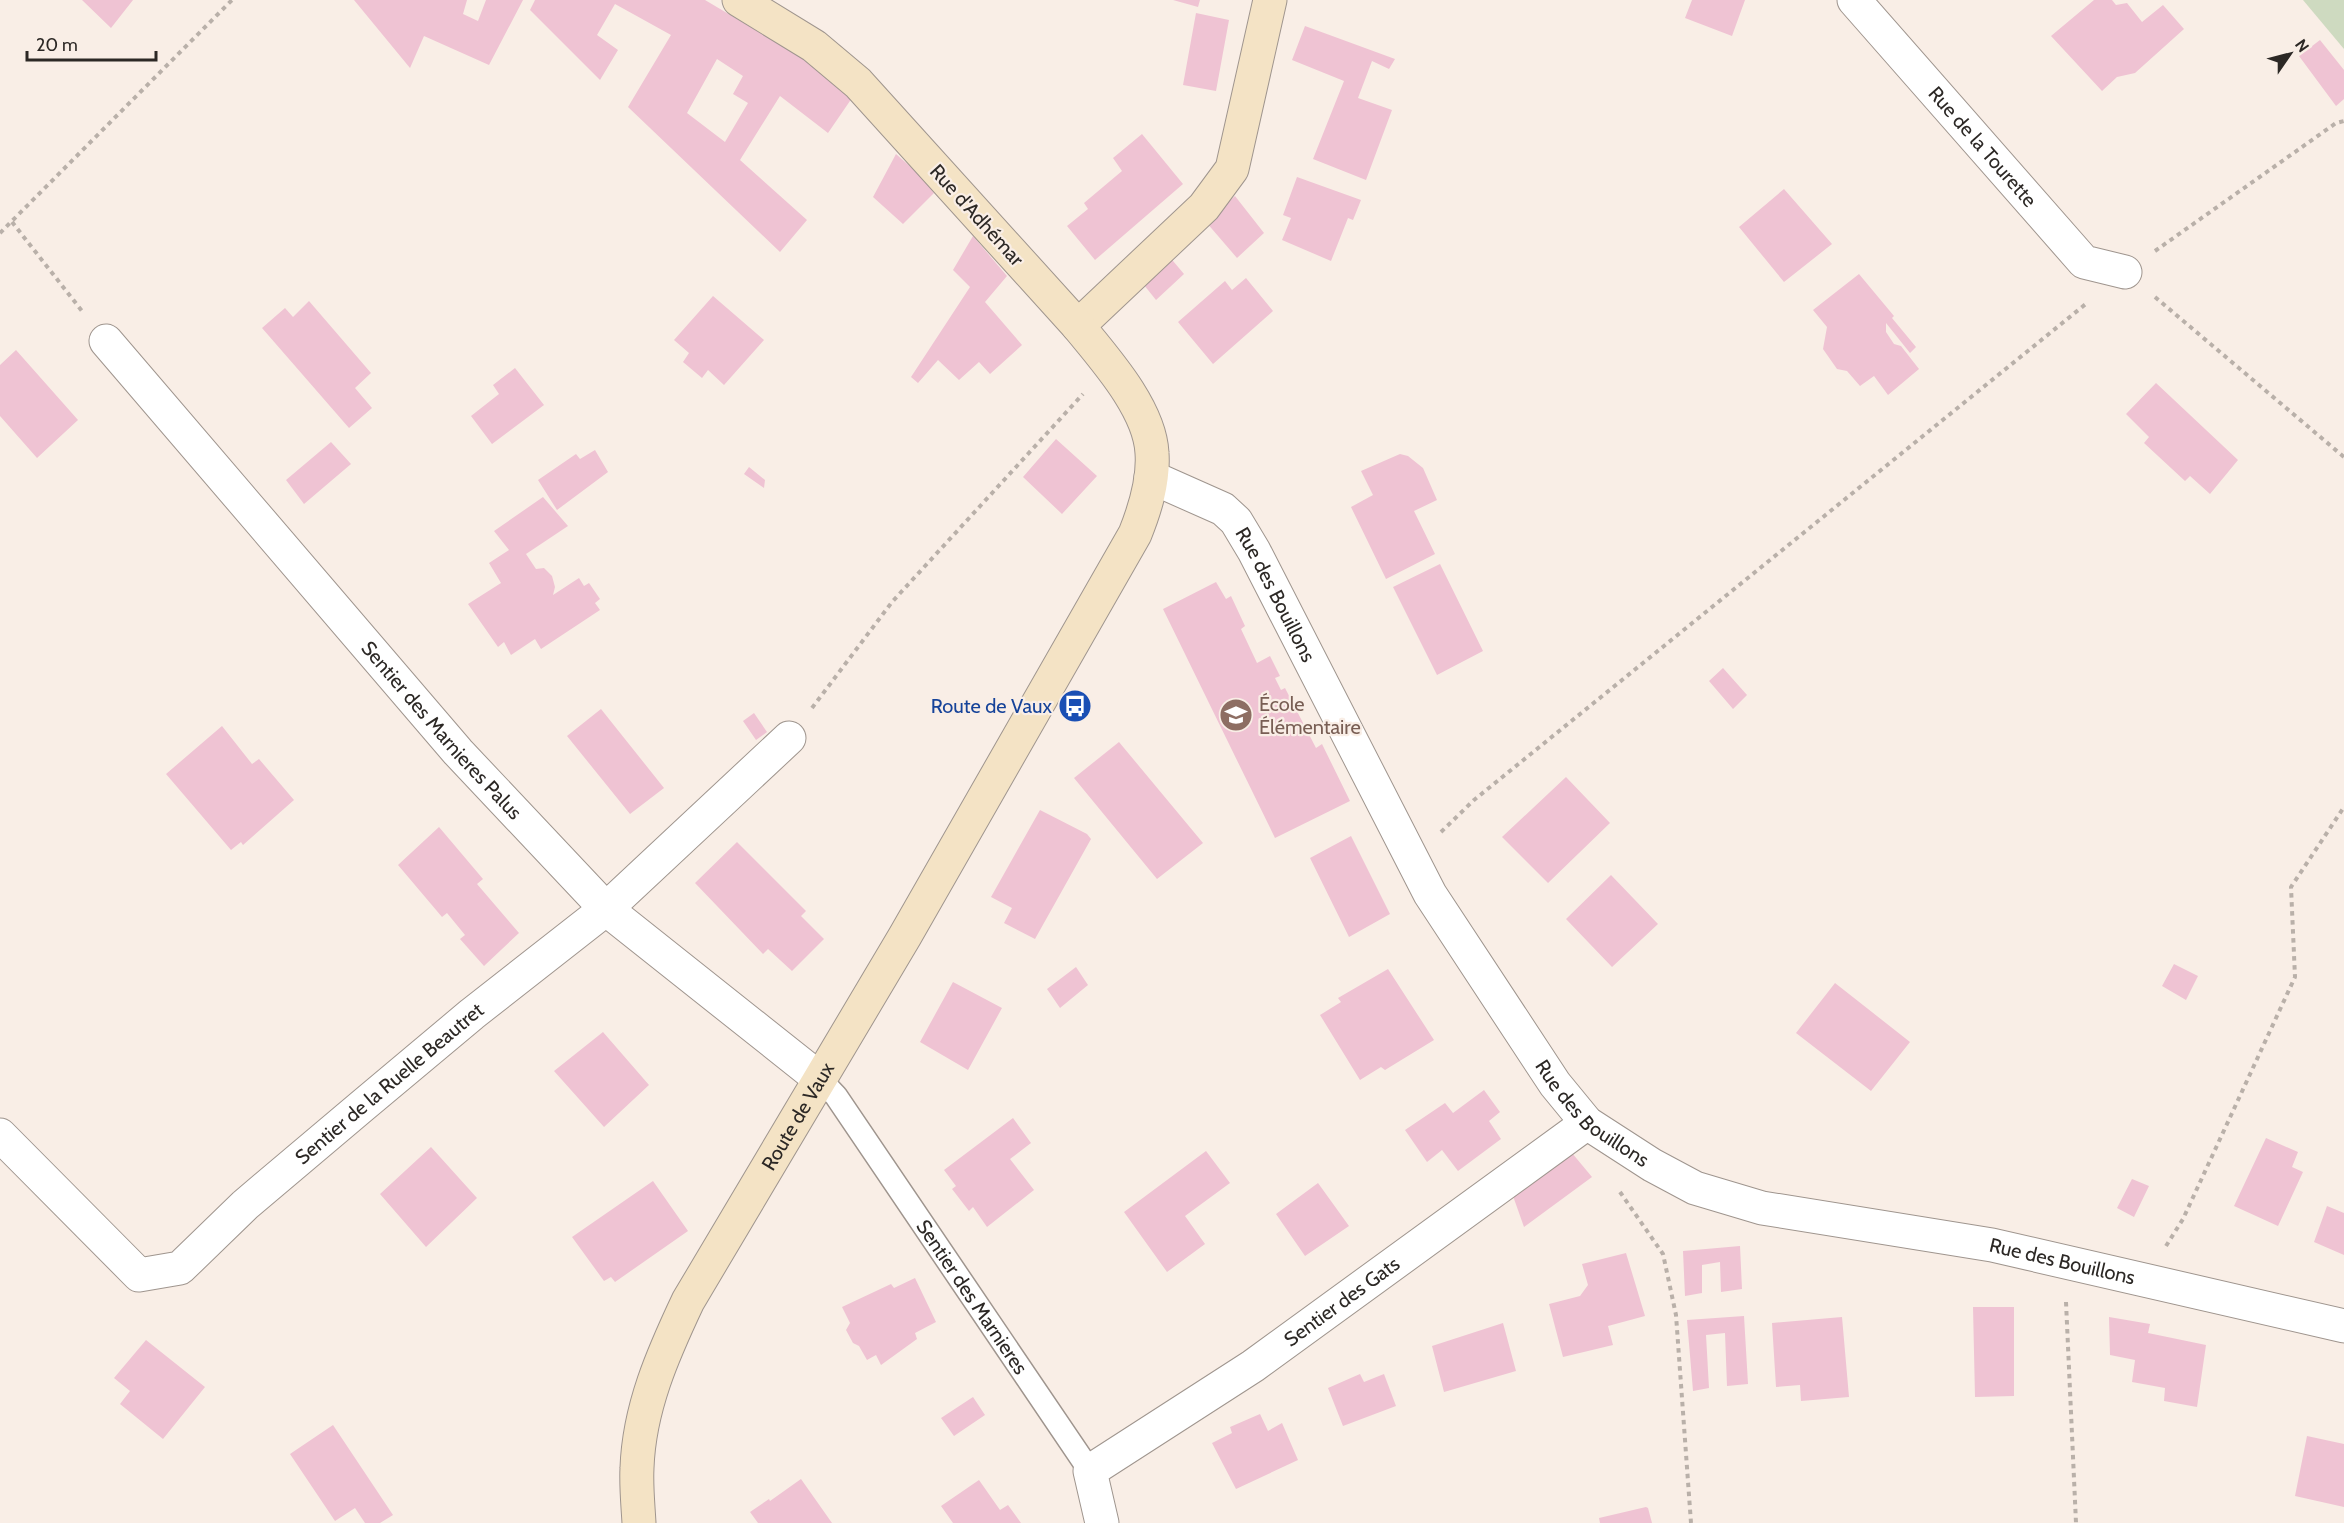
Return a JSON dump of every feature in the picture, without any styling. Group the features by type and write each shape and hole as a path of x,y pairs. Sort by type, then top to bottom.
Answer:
{"street":[{"name":"Rue d'Adhémar","path":"739,0 814,46 858,83 1078,326 1110,365 1147,428 1152,452 1151,477"},
{"path":"1078,326 1204,207 1232,169 1270,0"},
{"name":"Rue de la Tourette","path":"1854,0 2084,262 2125,272"},
{"name":"Sentier des Marnieres Palus","path":"106,341 458,752 606,909 820,1079"},
{"name":"Rue des Bouillons","path":"1151,477 1223,509 1236,520 1430,894 1555,1084 1587,1123 1652,1165 1695,1188 1762,1208 1992,1245 2344,1326"},
{"name":"Route de Vaux","path":"639,1523 638,1457 644,1416 660,1359 688,1301 820,1079 1135,534 1145,510 1151,477"},
{"name":"Sentier de la Ruelle Beautret","path":"0,1136 139,1275 180,1268 245,1205 369,1099 472,1014 606,909 789,738"},
{"name":"Sentier des Gats","path":"1090,1471 1253,1366 1587,1123"},
{"name":"Sentier des Marnieres","path":"1090,1471 1102,1523"}],"lane":[{"name":"Sentier des Marnieres","path":"820,1079 836,1096 1090,1471"}],"path":[{"path":"0,233 232,0"},
{"path":"1412,859 1474,800 2125,272 2336,123 2344,122"},
{"path":"12,222 106,341"},
{"path":"2125,272 2344,457"},
{"path":"789,738 892,602 1110,365"},
{"path":"2145,1280 2183,1219 2295,977 2291,887 2344,807"},
{"path":"1615,1186 1663,1254 1676,1315 1691,1523"},
{"path":"2064,1262 2076,1523"}],"green space":[{"path":"2303,0 2344,0 2344,49"}],"building":[{"path":"82,0 133,0 111,28"},
{"path":"354,0 467,0 463,14 478,21 486,0 523,0 489,65 424,36 410,68"},
{"path":"535,0 705,0 813,64 852,98 828,133 780,96 740,160 807,220 780,252 628,107 671,35 615,4 597,35 618,50 600,80 530,10","holes":["717,59 743,76 733,94 748,103 725,142 687,113"]},
{"path":"1173,0 1200,0 1198,7"},
{"path":"1692,0 1745,0 1732,36 1685,18"},
{"path":"2094,0 2112,0 2116,5 2127,3 2142,22 2163,5 2184,29 2135,73 2117,77 2102,91 2051,36"},
{"path":"1196,13 1229,20 1216,91 1183,85"},
{"path":"1305,26 1395,59 1389,69 1372,61 1358,98 1392,110 1366,180 1313,159 1344,81 1292,60"},
{"path":"2320,40 2344,70 2344,99 2336,106 2299,56"},
{"path":"1142,134 1183,184 1095,260 1067,226 1088,209 1084,203 1122,171 1113,158"},
{"path":"896,154 921,176 934,193 903,224 873,197"},
{"path":"1297,177 1361,200 1353,220 1348,218 1331,261 1282,240 1291,218 1283,215"},
{"path":"1784,189 1832,244 1784,282 1739,227"},
{"path":"1235,196 1264,233 1237,258 1206,222"},
{"path":"973,236 1007,276 985,302 1022,345 990,374 979,362 959,380 938,360 918,383 911,377 970,287 953,270"},
{"path":"1168,255 1184,274 1156,300 1140,280"},
{"path":"1859,274 1916,347 1910,353 1886,323 1886,332 1894,344 1901,346 1919,369 1888,395 1874,376 1860,386 1847,371 1837,369 1823,349 1827,327 1813,310"},
{"path":"1246,278 1273,311 1213,364 1178,322 1225,281 1232,290"},
{"path":"713,296 764,340 724,385 708,370 702,378 683,362 689,353 674,340"},
{"path":"309,301 371,373 355,388 372,408 349,428 262,328 285,308 293,317"},
{"path":"16,350 78,420 37,458 0,416 0,365"},
{"path":"515,368 544,405 492,444 471,416 499,394 493,385"},
{"path":"2156,383 2238,460 2210,494 2190,476 2185,481 2144,443 2149,437 2126,414"},
{"path":"1056,439 1097,476 1062,514 1023,477"},
{"path":"331,442 351,464 304,504 286,480"},
{"path":"595,450 608,472 557,510 538,480 576,454 580,459"},
{"path":"1400,454 1408,456 1423,468 1437,500 1414,511 1435,554 1386,579 1351,507 1373,495 1361,471"},
{"path":"749,467 765,480 764,488 744,474"},
{"path":"543,497 568,526 526,554 536,569 544,568 552,576 555,587 553,595 579,578 584,586 589,583 600,599 595,603 600,610 541,649 535,639 511,655 504,642 498,647 468,604 501,583 489,563 509,550 494,531"},
{"path":"1440,564 1483,651 1437,675 1393,587"},
{"path":"1216,582 1226,599 1231,596 1245,626 1241,629 1257,663 1270,656 1280,676 1275,678 1281,690 1285,688 1316,748 1322,744 1350,801 1275,838 1163,609"},
{"path":"1723,668 1747,695 1733,709 1709,681"},
{"path":"601,709 664,788 630,814 567,736"},
{"path":"754,713 767,732 756,740 743,721"},
{"path":"222,726 252,764 259,759 294,800 243,845 241,842 231,850 166,774"},
{"path":"1119,742 1203,843 1157,879 1074,778"},
{"path":"1566,777 1610,823 1548,883 1502,837"},
{"path":"1040,810 1087,834 1091,839 1035,939 1004,923 1012,908 991,897"},
{"path":"439,827 483,879 477,884 519,933 484,966 460,939 465,935 447,913 442,917 398,865"},
{"path":"1351,836 1390,914 1349,937 1310,858"},
{"path":"737,842 806,911 801,916 824,939 792,971 768,949 763,954 695,883"},
{"path":"1611,875 1658,924 1612,967 1566,919"},
{"path":"2174,964 2198,976 2186,1000 2162,986"},
{"path":"1076,967 1088,985 1060,1008 1047,989"},
{"path":"1388,969 1434,1040 1385,1070 1381,1067 1360,1080 1320,1015 1341,1002 1338,998"},
{"path":"953,982 1002,1008 968,1070 920,1042"},
{"path":"1835,983 1910,1042 1871,1091 1796,1033"},
{"path":"603,1032 649,1085 604,1127 554,1071"},
{"path":"1484,1090 1500,1112 1489,1121 1501,1139 1458,1171 1442,1150 1427,1162 1405,1130 1445,1103 1453,1113"},
{"path":"1013,1118 1031,1143 1010,1159 1034,1190 987,1227 973,1207 969,1211 952,1189 956,1186 944,1170"},
{"path":"2266,1138 2298,1152 2292,1167 2303,1172 2278,1226 2234,1206"},
{"path":"431,1147 477,1198 426,1247 380,1194"},
{"path":"1567,1147 1592,1177 1524,1227 1513,1196"},
{"path":"1206,1151 1230,1183 1185,1216 1205,1244 1167,1272 1124,1212"},
{"path":"2132,1179 2149,1186 2134,1217 2117,1208"},
{"path":"653,1181 688,1231 615,1282 611,1277 604,1281 572,1237"},
{"path":"1318,1183 1349,1226 1305,1256 1276,1214"},
{"path":"2327,1206 2344,1213 2344,1255 2314,1242"},
{"path":"1740,1246 1742,1289 1721,1292 1720,1262 1702,1265 1702,1293 1685,1296 1683,1251"},
{"path":"1626,1253 1645,1316 1608,1326 1613,1345 1563,1357 1549,1304 1580,1296 1588,1285 1582,1264"},
{"path":"915,1278 936,1322 915,1333 917,1339 881,1365 876,1355 867,1360 846,1330 850,1323 842,1307 891,1284 894,1288"},
{"path":"1973,1307 2014,1307 2014,1396 1975,1397"},
{"path":"1744,1316 1748,1384 1727,1386 1725,1333 1706,1335 1709,1388 1693,1391 1687,1320"},
{"path":"1842,1317 1849,1397 1801,1401 1800,1385 1776,1387 1772,1323"},
{"path":"2109,1317 2150,1324 2148,1333 2206,1345 2197,1407 2164,1401 2165,1388 2132,1382 2135,1360 2110,1355"},
{"path":"1503,1323 1516,1371 1444,1392 1432,1346"},
{"path":"146,1340 205,1387 163,1439 120,1404 130,1391 114,1378"},
{"path":"1360,1374 1364,1382 1384,1374 1396,1406 1343,1426 1328,1388"},
{"path":"973,1397 985,1415 954,1436 941,1418"},
{"path":"1260,1414 1268,1431 1282,1423 1298,1460 1236,1489 1212,1443 1232,1433 1230,1427"},
{"path":"333,1425 393,1515 380,1523 365,1523 355,1508 335,1521 290,1454"},
{"path":"2307,1436 2344,1444 2344,1507 2295,1496"},
{"path":"801,1479 832,1523 758,1523 750,1512"},
{"path":"979,1480 1000,1510 1008,1505 1021,1523 953,1523 941,1506"},
{"path":"1646,1507 1652,1523 1600,1523 1599,1518"}],"place":[{"name":"Route de Vaux","path":"1075,706"},
{"name":"École Élémentaire","path":"1236,715"}]}
